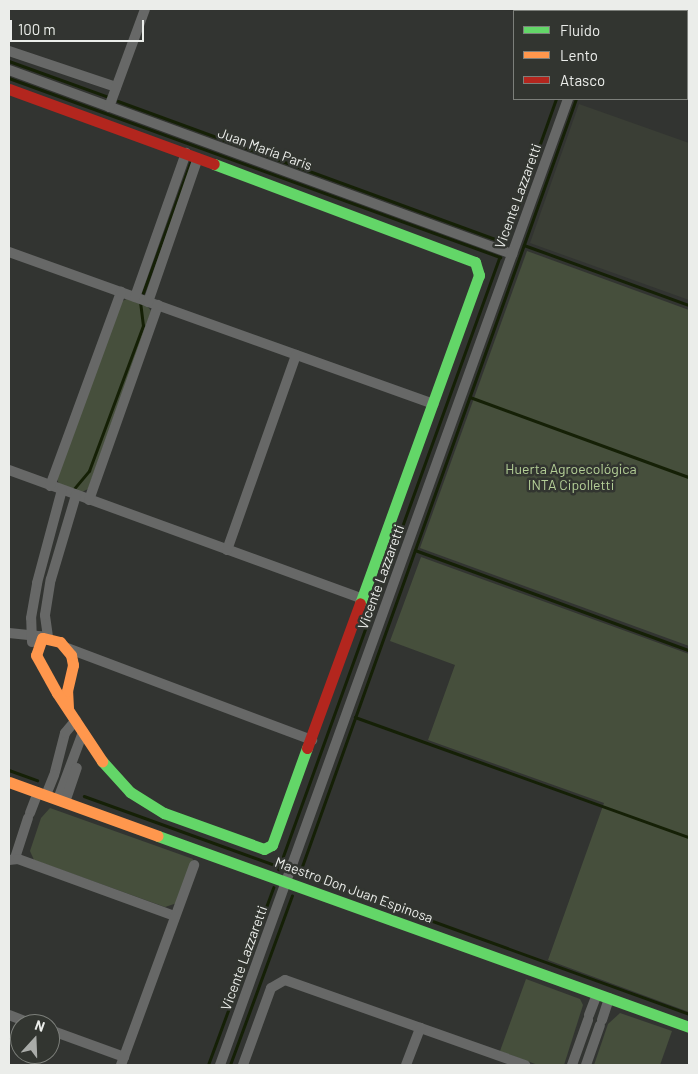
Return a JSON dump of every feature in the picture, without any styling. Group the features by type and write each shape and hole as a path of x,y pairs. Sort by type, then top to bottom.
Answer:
{"street":[{"path":"109,107 145,9"},
{"path":"9,51 116,87"},
{"name":"Juan María Paris","path":"9,70 512,254"},
{"path":"9,88 463,255 475,262 479,270 478,283 276,839 264,849 181,820 143,802 114,776 85,735 36,655 27,645 9,634"},
{"name":"Vicente Lazzaretti","path":"220,1065 568,100"},
{"path":"135,297 186,153"},
{"path":"148,302 198,158"},
{"path":"9,252 434,404"},
{"path":"50,486 120,292"},
{"path":"89,500 158,306"},
{"path":"227,550 296,355"},
{"path":"9,470 363,599"},
{"path":"36,655 32,636 32,610 39,571 62,490"},
{"path":"48,637 45,620 50,585 76,495"},
{"path":"9,634 48,637 103,663 312,740"},
{"path":"36,655 40,640 48,637"},
{"path":"65,646 72,661 67,691 68,708"},
{"path":"71,676 82,665 103,663"},
{"path":"76,720 65,733 54,773 29,816 12,859 175,916"},
{"path":"62,801 85,735"},
{"name":"Maestro Don Juan Espinosa","path":"9,782 689,1027"},
{"path":"60,1034 122,1061 194,865"},
{"path":"243,1065 271,988 282,980 525,1065"},
{"path":"572,1065 597,994"},
{"path":"586,1065 609,998"},
{"path":"406,1065 420,1028"}],"shaded area":[{"path":"579,104 689,143 689,300 530,243"}],"green space":[{"name":"Huerta Agroecológica INTA Cipolletti","path":"527,251 689,310 689,646 420,548"},
{"path":"127,299 148,307 151,311 88,489 82,492 59,484 57,479 122,301"},
{"path":"421,557 689,654 689,1012 548,960 604,803 428,740 455,665 390,641"},
{"path":"50,808 193,859 177,903 165,907 34,860 30,851 41,818"},
{"path":"526,979 580,999 583,1005 564,1065 538,1065 500,1051"},
{"path":"620,1013 672,1031 660,1065 594,1065 608,1024"}],"waterway":[{"path":"9,61 106,96"},
{"path":"9,78 500,257 279,869"},
{"path":"504,245 556,100"},
{"path":"299,875 576,100"},
{"path":"118,101 505,243"},
{"path":"143,293 190,163"},
{"path":"524,245 689,305"},
{"path":"73,490 89,471 143,326 140,303"},
{"path":"470,397 689,477"},
{"path":"415,550 689,650"},
{"path":"355,717 689,837"},
{"path":"9,770 37,780"},
{"path":"84,796 280,867"},
{"path":"300,873 689,1014"},
{"path":"208,1065 273,888"},
{"path":"230,1065 292,896"}],"traffic: fast":[{"path":"214,164 475,262 479,275 360,603"},
{"path":"102,761 130,792 164,813 264,849 272,845 307,748"},
{"path":"158,836 689,1027"}],"traffic: slow":[{"path":"68,708 67,691 73,665 71,655 60,642 42,638 36,655 57,693 102,761"},
{"path":"9,782 158,836"}],"traffic: jam":[{"path":"9,89 214,164"},
{"path":"307,748 360,603"}]}
